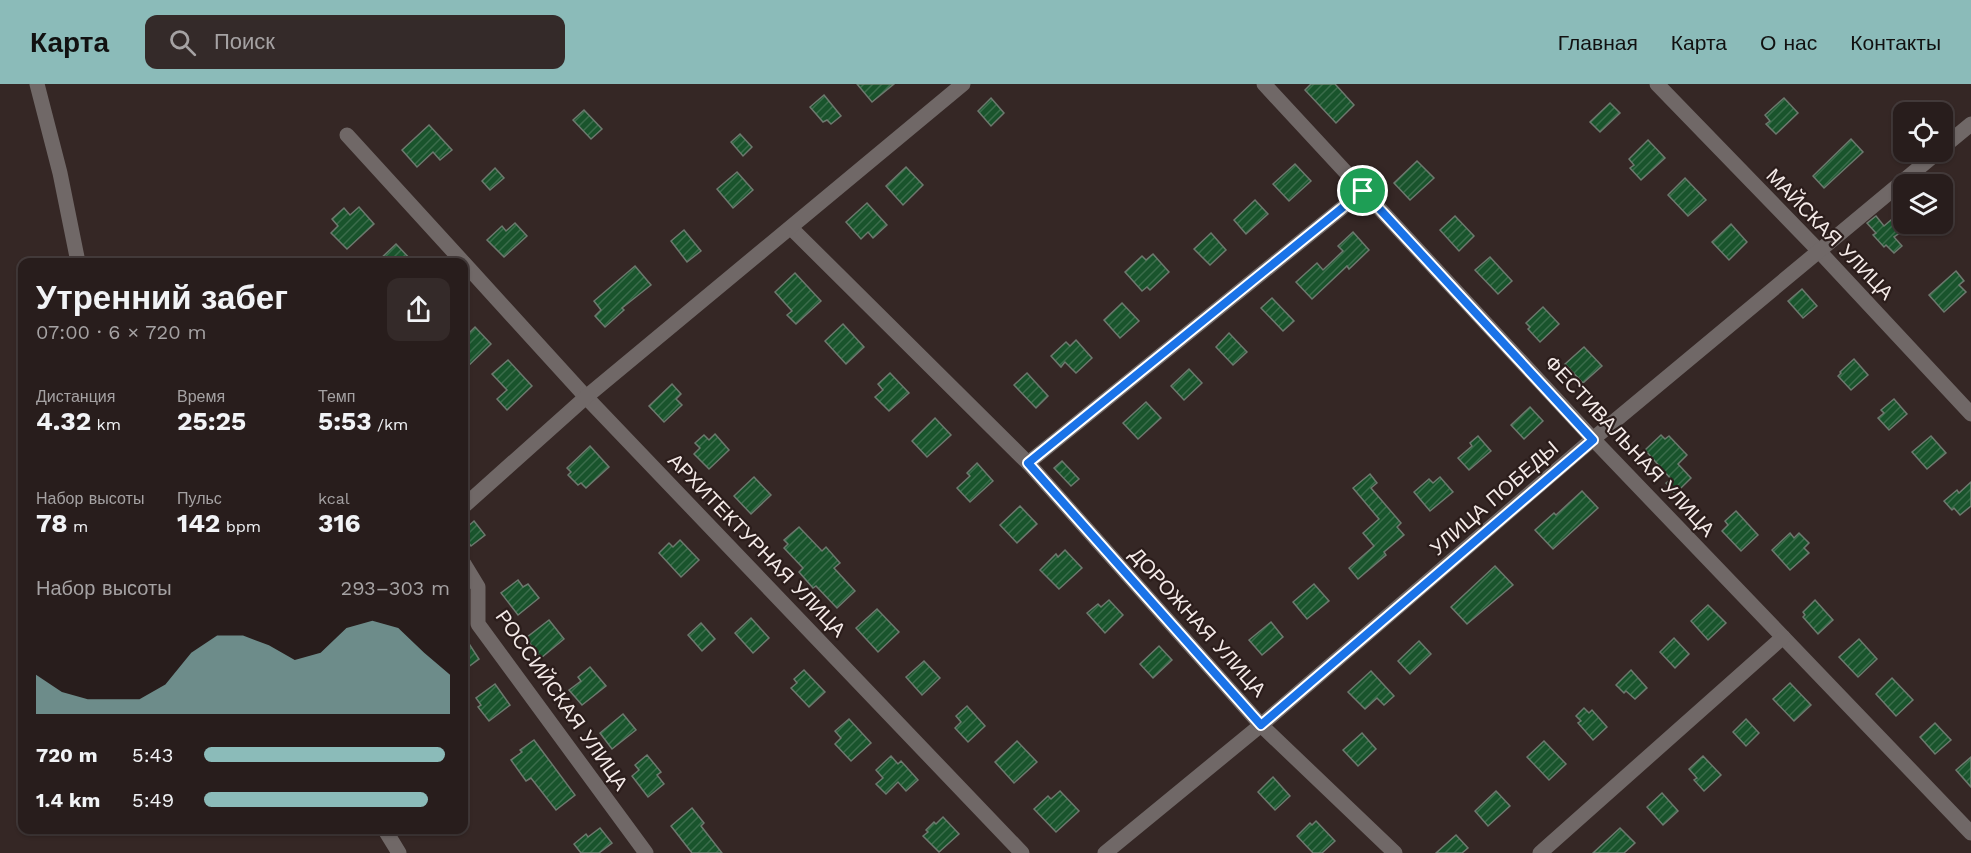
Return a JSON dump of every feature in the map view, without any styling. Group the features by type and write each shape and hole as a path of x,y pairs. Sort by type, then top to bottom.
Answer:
{"street":[{"path":"37,84 60,173 77,258"},
{"path":"468,502 586,397 963,84"},
{"name":"ФЕСТИВАЛЬНАЯ УЛИЦА","path":"1264,84 1593,440 1971,833"},
{"name":"МАЙСКАЯ УЛИЦА","path":"1657,84 1819,251 1971,414"},
{"path":"1953,139 1971,124"},
{"name":"АРХИТЕКТУРНАЯ УЛИЦА","path":"347,135 458,258"},
{"name":"УЛИЦА ПОБЕДЫ","path":"1105,853 1261,725 1593,440 1926,162"},
{"path":"1028,463 1363,191"},
{"name":"ДОРОЖНАЯ УЛИЦА","path":"791,228 1028,463 1261,725 1395,853"},
{"name":"АРХИТЕКТУРНАЯ УЛИЦА","path":"468,268 586,397 1022,853"},
{"name":"РОССИЙСКАЯ УЛИЦА","path":"468,571 478,587 478,624 646,853"},
{"path":"1540,853 1783,637"},
{"path":"387,834 399,853"}],"building":[{"path":"857,84 894,84 872,102"},
{"path":"1311,84 1335,84 1354,105 1336,123 1305,90"},
{"path":"824,95 841,116 831,124 827,120 823,122 810,107"},
{"path":"991,98 1004,113 991,126 978,111"},
{"path":"1784,98 1798,113 1776,134 1766,124 1770,121 1765,115"},
{"path":"1610,103 1620,113 1600,132 1590,122"},
{"path":"584,110 602,129 591,139 573,120"},
{"path":"429,125 452,150 440,160 433,152 417,167 402,150"},
{"path":"740,134 752,147 743,156 731,142"},
{"path":"1851,139 1863,152 1824,188 1813,176"},
{"path":"1648,140 1665,158 1641,180 1630,168 1634,165 1629,159"},
{"path":"1417,161 1434,178 1410,200 1394,183"},
{"path":"1295,164 1311,181 1289,201 1273,184"},
{"path":"906,167 923,185 903,205 886,186"},
{"path":"495,168 504,178 490,190 482,181"},
{"path":"737,172 753,190 733,208 717,189"},
{"path":"1685,178 1706,200 1688,216 1668,195"},
{"path":"1255,200 1268,214 1246,234 1234,220"},
{"path":"867,203 887,225 873,238 868,232 861,239 846,222"},
{"path":"359,207 374,224 347,249 331,233 338,226 332,219 344,208 350,215"},
{"path":"1455,216 1474,236 1459,251 1440,230"},
{"path":"1876,216 1884,226 1891,220 1893,234 1898,234 1894,237 1902,246 1894,253 1886,245 1884,247 1873,235 1876,233 1867,223"},
{"path":"515,223 527,236 504,257 487,240 502,226 506,231"},
{"path":"1731,224 1747,242 1729,260 1712,242"},
{"path":"684,230 701,251 687,262 671,241"},
{"path":"1353,232 1369,250 1349,269 1347,266 1312,299 1296,282 1317,263 1323,270 1343,251 1338,246"},
{"path":"1211,233 1226,250 1210,265 1194,249"},
{"path":"396,244 409,258 381,258"},
{"path":"1153,254 1169,272 1150,290 1147,287 1142,291 1125,272 1142,256 1146,260"},
{"path":"1490,257 1512,281 1498,294 1475,270"},
{"path":"635,266 651,285 622,308 624,310 605,327 595,316 601,310 594,301"},
{"path":"1956,271 1964,281 1959,285 1966,292 1944,312 1929,295"},
{"path":"795,273 821,301 796,324 787,315 792,311 775,292"},
{"path":"1802,289 1817,306 1803,318 1788,301"},
{"path":"1272,298 1294,321 1283,331 1261,308"},
{"path":"1122,303 1139,321 1120,338 1104,320"},
{"path":"1543,307 1559,324 1540,342 1528,329 1530,327 1526,323"},
{"path":"843,324 864,347 846,364 825,341"},
{"path":"475,327 491,344 468,366 468,334"},
{"path":"1229,333 1247,352 1233,365 1216,347"},
{"path":"1076,340 1092,358 1076,373 1065,362 1061,367 1051,356 1066,342 1070,346"},
{"path":"1584,347 1602,366 1583,383 1565,364"},
{"path":"1854,359 1868,375 1851,390 1838,376"},
{"path":"508,360 532,386 507,410 497,399 507,390 492,374"},
{"path":"1189,369 1202,383 1184,400 1171,386"},
{"path":"890,373 909,393 889,411 875,397 883,390 878,384"},
{"path":"1027,373 1048,396 1036,408 1014,385"},
{"path":"672,384 681,394 676,399 682,405 664,422 649,406"},
{"path":"1894,399 1907,414 1889,430 1878,418 1884,413 1881,410"},
{"path":"1146,402 1161,418 1138,439 1123,423"},
{"path":"1530,407 1543,421 1524,439 1511,425"},
{"path":"935,418 951,435 927,457 912,441"},
{"path":"715,434 729,450 709,469 694,454 700,448 695,443 704,435 709,440"},
{"path":"1661,435 1665,439 1669,436 1687,455 1678,464 1691,478 1675,494 1666,483 1671,479 1645,450"},
{"path":"1478,436 1491,451 1469,470 1458,458 1472,446 1470,443"},
{"path":"1931,436 1946,453 1927,469 1912,452"},
{"path":"590,446 609,467 586,488 581,483 578,485 568,475 571,472 567,468"},
{"path":"1062,461 1079,479 1071,486 1054,468"},
{"path":"977,463 993,481 970,502 957,488 970,476 967,473"},
{"path":"1370,474 1377,483 1371,488 1401,523 1397,527 1404,535 1384,552 1386,555 1358,579 1349,568 1374,546 1363,533 1379,519 1353,488"},
{"path":"754,477 771,495 751,514 734,496"},
{"path":"1440,477 1453,492 1430,511 1414,492 1429,479 1433,483"},
{"path":"1971,482 1971,506 1960,515 1944,501 1957,490 1959,493"},
{"path":"1582,491 1598,508 1553,549 1535,530 1554,513 1556,515"},
{"path":"1020,506 1037,524 1017,543 1000,525"},
{"path":"1736,511 1758,535 1741,551 1722,531 1728,525 1725,521"},
{"path":"474,521 485,535 471,546 468,542 468,526"},
{"path":"799,527 822,551 826,547 840,563 834,568 855,591 837,608 816,586 813,588 799,572 803,568 784,548 788,544 784,540"},
{"path":"1790,533 1794,538 1799,533 1809,543 1804,548 1809,553 1790,570 1772,550"},
{"path":"680,540 699,560 681,577 659,553 669,543 673,547"},
{"path":"1065,550 1082,568 1059,589 1040,570 1056,554 1058,557"},
{"path":"1495,566 1513,585 1467,624 1451,607"},
{"path":"518,580 523,587 528,584 539,598 518,615 501,593"},
{"path":"1314,584 1329,601 1307,619 1293,602"},
{"path":"1109,600 1123,615 1105,633 1087,613 1098,604 1101,607"},
{"path":"1815,600 1833,620 1818,634 1803,617 1805,615 1803,612"},
{"path":"1708,605 1726,623 1708,640 1691,621"},
{"path":"877,609 899,632 878,652 856,628"},
{"path":"751,618 769,638 753,653 735,633"},
{"path":"549,620 564,639 541,658 526,638"},
{"path":"1271,622 1283,637 1262,655 1249,640"},
{"path":"701,623 715,639 702,651 688,635"},
{"path":"1674,638 1689,654 1675,668 1660,652"},
{"path":"1859,639 1877,659 1858,677 1839,657"},
{"path":"1419,641 1431,654 1410,674 1398,661"},
{"path":"468,642 479,659 468,667"},
{"path":"1159,646 1172,660 1153,678 1140,664"},
{"path":"924,661 940,678 922,695 906,677"},
{"path":"590,667 606,686 582,705 569,690 581,681 578,677"},
{"path":"804,670 825,692 809,707 791,688 797,683 794,679"},
{"path":"1631,670 1647,688 1635,699 1616,685"},
{"path":"1371,671 1394,696 1384,705 1377,698 1365,709 1348,692"},
{"path":"1892,678 1913,700 1896,716 1876,694"},
{"path":"1790,683 1811,705 1794,721 1773,699"},
{"path":"495,684 510,705 489,721 478,707 481,705 476,698"},
{"path":"967,706 985,726 968,742 955,728 961,722 956,716"},
{"path":"1584,708 1589,713 1592,710 1607,727 1593,740 1578,723 1581,721 1576,716"},
{"path":"623,714 636,730 612,749 600,733"},
{"path":"849,719 871,743 851,761 835,744 841,738 835,731"},
{"path":"1746,719 1759,733 1746,746 1733,732"},
{"path":"1935,723 1951,740 1935,754 1920,737"},
{"path":"1362,733 1376,749 1358,766 1343,750"},
{"path":"534,740 575,795 556,810 531,778 526,781 511,760"},
{"path":"1017,741 1037,762 1014,783 995,762"},
{"path":"1544,741 1566,764 1549,780 1527,757"},
{"path":"647,755 661,772 657,775 664,784 648,797 632,776 639,770 635,765"},
{"path":"891,756 898,764 901,761 918,780 906,791 898,782 886,794 876,784 883,778 876,770"},
{"path":"1703,756 1721,775 1704,791 1694,780 1697,778 1689,769"},
{"path":"1971,757 1971,787 1956,770"},
{"path":"1273,777 1290,796 1275,810 1258,792"},
{"path":"1060,791 1079,811 1056,832 1034,809 1048,796 1051,799"},
{"path":"1496,791 1510,806 1488,826 1475,811"},
{"path":"1662,793 1678,811 1663,825 1647,807"},
{"path":"692,808 704,823 701,826 722,853 692,853 671,826"},
{"path":"943,817 959,834 939,852 923,836 934,822 936,824"},
{"path":"1316,821 1335,841 1322,853 1313,853 1297,836 1310,823 1312,825"},
{"path":"600,828 612,843 599,853 581,853 574,844 586,834 588,837"},
{"path":"1620,828 1635,843 1624,853 1593,853"},
{"path":"1456,835 1468,848 1462,853 1436,853"}],"route":[{"path":"1363,191 1593,440 1261,725 1028,463 1363,191"}]}
